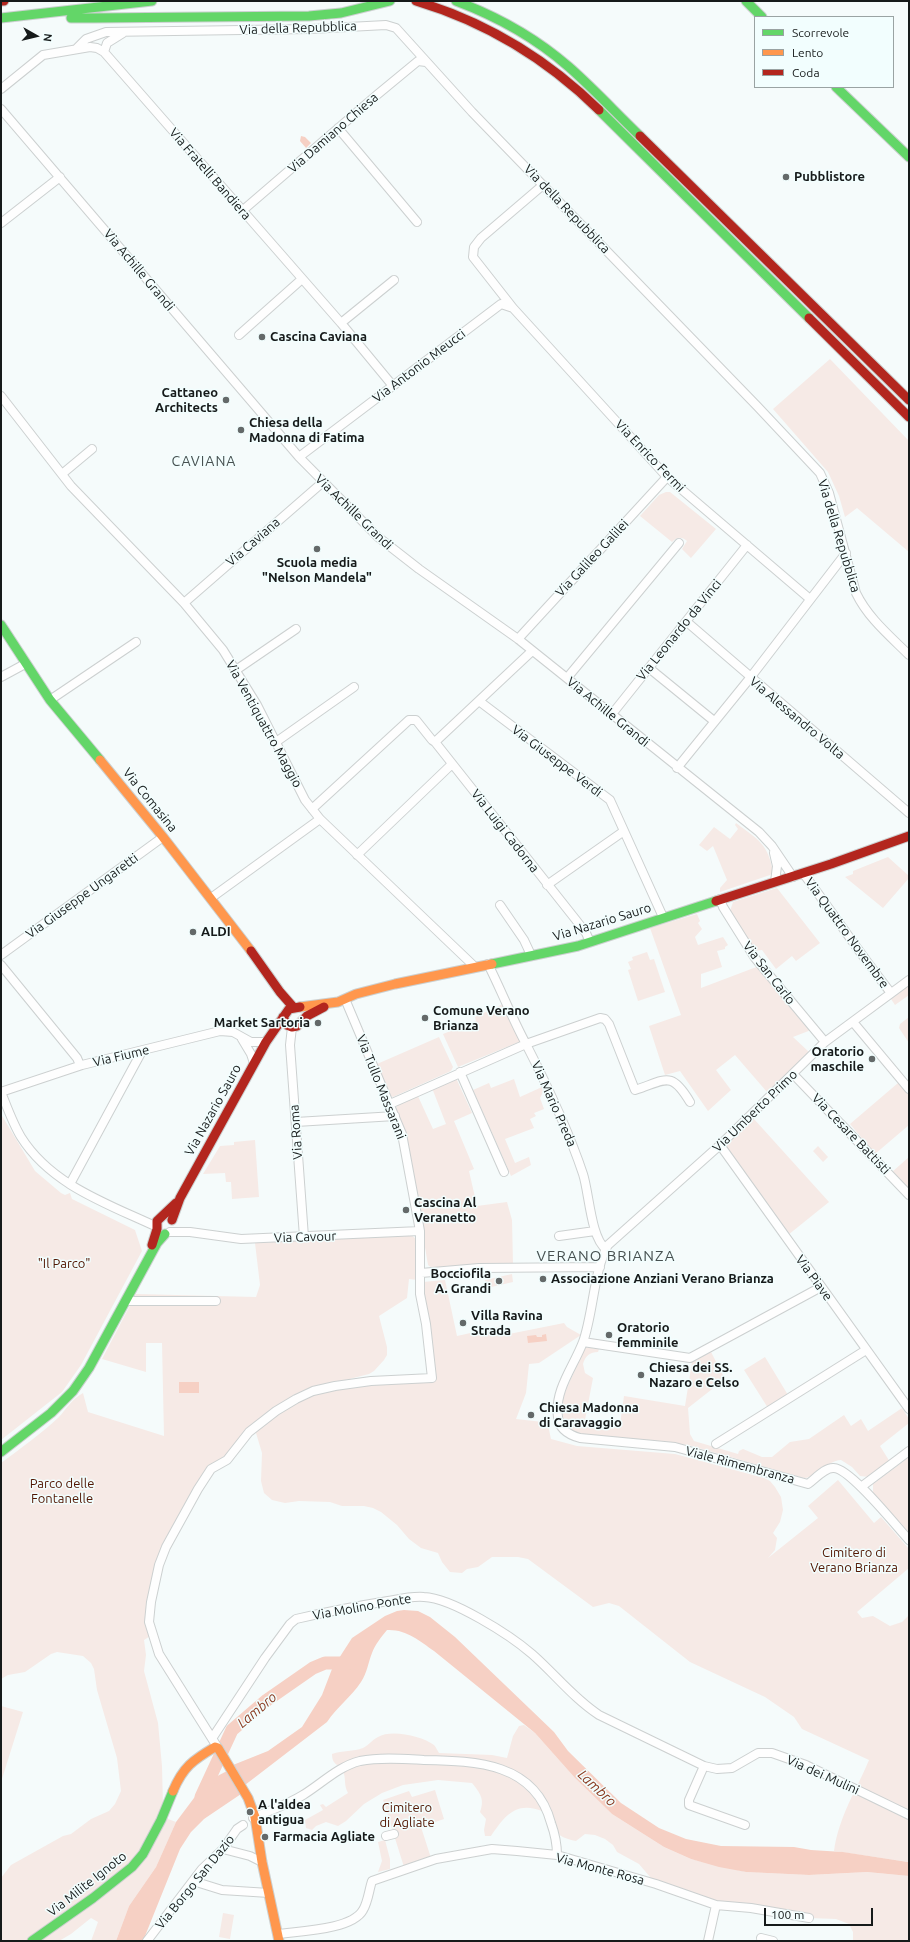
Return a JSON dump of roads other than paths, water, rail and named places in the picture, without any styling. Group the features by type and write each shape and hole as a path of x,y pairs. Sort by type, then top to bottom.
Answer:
{"main road":[{"path":"1,19 152,1"},
{"path":"1,19 310,16 341,13 390,1"},
{"path":"416,1 455,13 476,22 529,52 576,88 909,417"},
{"path":"746,1 761,16"},
{"path":"457,2 484,13 528,37 574,71 909,400"},
{"path":"837,88 909,157"},
{"path":"897,389 909,394"},
{"name":"Via Comasina","path":"1,625 25,664 50,700 163,836 267,972 280,992 290,1016 302,1013 302,1020"},
{"name":"Via Nazario Sauro","path":"1,1452 64,1401 89,1368 147,1261 162,1226 180,1198 268,1038 290,1016 356,994 395,984 590,942 720,899 793,877 909,836"},
{"path":"290,1016 297,1026 302,1020 313,1012 341,1000"},
{"name":"Via Nazario Sauro","path":"173,1221 180,1198"},
{"path":"162,1226 168,1217 173,1221"},
{"name":"Via Milite Ignoto","path":"32,1941 81,1907 132,1867 143,1854 161,1820 180,1775 194,1760 213,1748 218,1748"},
{"path":"218,1748 244,1792 254,1817 278,1938"}],"street":[{"name":"Via della Repubblica","path":"77,48 86,39 106,32 310,29 389,25 396,28 426,62 543,185 820,473 829,493 856,593 866,613 909,655"},
{"path":"1,89 43,55 77,48 97,48 104,52 104,47 111,39 128,31"},
{"name":"Via Fratelli Bandiera","path":"104,52 341,323 393,386"},
{"name":"Via Damiano Chiesa","path":"242,211 418,61 426,62"},
{"name":"Via Achille Grandi","path":"1,109 299,457 378,537 399,554 518,639 677,768 759,832 772,846 793,877"},
{"path":"338,128 417,222"},
{"path":"1,223 60,177"},
{"path":"513,308 473,257 474,247 481,238 543,185"},
{"path":"239,335 302,279"},
{"path":"341,323 394,280"},
{"name":"Via Antonio Meucci","path":"299,457 501,304"},
{"name":"Via Enrico Fermi","path":"501,304 513,308 667,476 810,598"},
{"name":"Via Ventiquattro Maggio","path":"1,396 62,474 93,509 184,603 222,650 236,670 276,742 305,800 320,819 475,967"},
{"path":"62,474 92,449"},
{"name":"Via Galileo Galilei","path":"518,639 667,476"},
{"name":"Via Caviana","path":"184,603 323,482"},
{"path":"567,678 679,543"},
{"name":"Via Leonardo da Vinci","path":"612,714 747,545"},
{"path":"677,768 750,678 846,553"},
{"name":"Via Alessandro Volta","path":"687,622 750,678 909,813"},
{"path":"236,670 296,629"},
{"path":"50,700 136,642"},
{"path":"435,742 532,651"},
{"path":"1,677 25,664"},
{"path":"649,668 714,721"},
{"path":"276,742 354,687"},
{"name":"Via Giuseppe Verdi","path":"479,701 610,800 663,918"},
{"name":"Via Luigi Cadorna","path":"312,809 409,720 414,719 435,742 583,929 590,942"},
{"path":"357,855 452,764"},
{"path":"211,898 320,819"},
{"path":"547,885 624,831"},
{"name":"Via Giuseppe Ungaretti","path":"1,955 163,836"},
{"name":"Via Achille Grandi","path":"772,846 777,866 775,882"},
{"name":"Via Quattro Novembre","path":"803,873 835,916 852,944 891,993"},
{"name":"Via San Carlo","path":"720,899 723,907 755,958 826,1042"},
{"path":"500,905 524,940 531,955"},
{"name":"Via Mario Preda","path":"488,964 526,1044 542,1073 571,1138 584,1178 595,1230 601,1245 606,1249"},
{"path":"1,965 77,1058 80,1066"},
{"name":"Via Umberto Primo","path":"606,1249 610,1242 660,1200 720,1146 826,1042 909,980"},
{"name":"Via Tullo Massarani","path":"213,1737 169,1672 159,1654 149,1622 151,1602 159,1565 166,1547 211,1469 227,1460 249,1432 276,1411 314,1392 335,1386 371,1381 432,1378 426,1324 421,1300 420,1231 402,1134 390,1104 341,1000"},
{"name":"Via Roma","path":"290,1016 290,1045 304,1237"},
{"path":"390,1104 526,1044 600,1018 605,1019 609,1024 635,1090 663,1080 673,1080 681,1086 690,1102"},
{"path":"853,1022 909,1089"},
{"name":"Via Fiume","path":"1,1092 80,1066 224,1030 233,1032 242,1039 250,1042 268,1038"},
{"path":"242,1039 251,1054 254,1063"},
{"path":"1,1092 21,1137 47,1169 70,1184 142,1051"},
{"path":"460,1072 504,1172"},
{"name":"Via Cesare Battisti","path":"793,1074 909,1195"},
{"path":"296,1122 395,1116"},
{"name":"Via Piave","path":"720,1146 909,1409"},
{"name":"Via Cavour","path":"70,1184 143,1220 190,1232 234,1239 420,1231"},
{"name":"Via Cavour","path":"173,1221 190,1232"},
{"path":"559,1236 595,1230"},
{"path":"606,1249 600,1267 583,1342 690,1358 821,1287"},
{"path":"421,1273 479,1268 600,1267"},
{"path":"126,1301 216,1301"},
{"name":"Viale Rimembranza","path":"583,1342 566,1378 558,1403 558,1418 563,1429 571,1435 580,1438 675,1447 808,1484 825,1471 833,1468 842,1470 861,1486 909,1540"},
{"path":"716,1444 866,1350"},
{"path":"861,1486 909,1451"},
{"name":"Via Molino Ponte","path":"213,1737 265,1658 290,1624 296,1619 366,1604 413,1597 425,1597 455,1606 482,1620 532,1654 584,1705"},
{"name":"Via dei Mulini","path":"584,1705 599,1715 704,1766 717,1769 732,1768 758,1753 772,1753 806,1764 909,1815"},
{"path":"213,1737 218,1748"},
{"path":"254,1817 282,1807 303,1796 335,1773 360,1761 391,1759 470,1762 494,1766 512,1772 530,1785 548,1810 557,1845 557,1856"},
{"path":"704,1766 689,1800 689,1805 745,1825"},
{"name":"Via Borgo San Dazio","path":"147,1941 202,1870 223,1849 237,1829 244,1824"},
{"path":"223,1849 250,1856 262,1862"},
{"name":"Via Monte Rosa","path":"278,1938 348,1922 358,1916 363,1910 372,1881 436,1859 486,1850 511,1850 557,1856 656,1884 716,1905 751,1908 810,1918"},
{"path":"193,1881 222,1890 269,1893"},
{"path":"708,1941 716,1905"},
{"path":"762,1938 773,1941"}],"water":[{"path":"301,136 305,137 311,143 306,148 300,141"},
{"path":"546,1334 547,1341 528,1343 527,1336 536,1335 537,1337 542,1337 542,1335"},
{"path":"179,1382 199,1382 199,1393 179,1393"},
{"path":"404,1610 418,1611 430,1617 455,1637 554,1732 568,1751 621,1803 659,1828 686,1839 721,1846 794,1847 811,1850 843,1852 908,1862 909,1876 867,1872 809,1875 746,1872 719,1867 691,1859 664,1847 612,1814 575,1778 535,1733 434,1651 412,1636 394,1630 387,1630 380,1638 373,1650 363,1679 327,1722 245,1785 233,1765 268,1751 302,1727 322,1695 332,1669 352,1638 385,1616"},
{"path":"227,1771 241,1794 204,1819 191,1832 180,1849 143,1941 116,1941 129,1906 156,1867 176,1822 206,1782"}],"waterway":[{"name":"Lambro","path":"201,1797 232,1730 267,1700 313,1668 325,1663 349,1663"}],"place":[{"name":"Pubblistore","path":"786,177"},
{"name":"Cascina Caviana","path":"262,337"},
{"name":"Cattaneo Architects","path":"226,400"},
{"name":"Chiesa della Madonna di Fatima","path":"241,430"},
{"name":"Scuola media \"Nelson Mandela\"","path":"317,549"},
{"name":"ALDI","path":"193,932"},
{"name":"Comune Verano Brianza","path":"425,1018"},
{"name":"Market Sartoria","path":"318,1023"},
{"name":"Oratorio maschile","path":"872,1059"},
{"name":"Cascina Al Veranetto","path":"406,1210"},
{"name":"Associazione Anziani Verano Brianza","path":"543,1279"},
{"name":"Bocciofila A. Grandi","path":"499,1281"},
{"name":"Villa Ravina Strada","path":"463,1323"},
{"name":"Oratorio femminile","path":"609,1335"},
{"name":"Chiesa dei SS. Nazaro e Celso","path":"641,1375"},
{"name":"Chiesa Madonna di Caravaggio","path":"531,1415"},
{"name":"A l'aldea antigua","path":"250,1812"},
{"name":"Farmacia Agliate","path":"265,1837"}],"district":[{"name":"CAVIANA","path":"204,461"},
{"name":"VERANO BRIANZA","path":"606,1256"}],"park label":[{"name":"\"Il Parco\"","path":"64,1264"},
{"name":"Parco delle Fontanelle","path":"62,1492"},
{"name":"Cimitero di Verano Brianza","path":"854,1560"},
{"name":"Cimitero di Agliate","path":"407,1816"}]}
